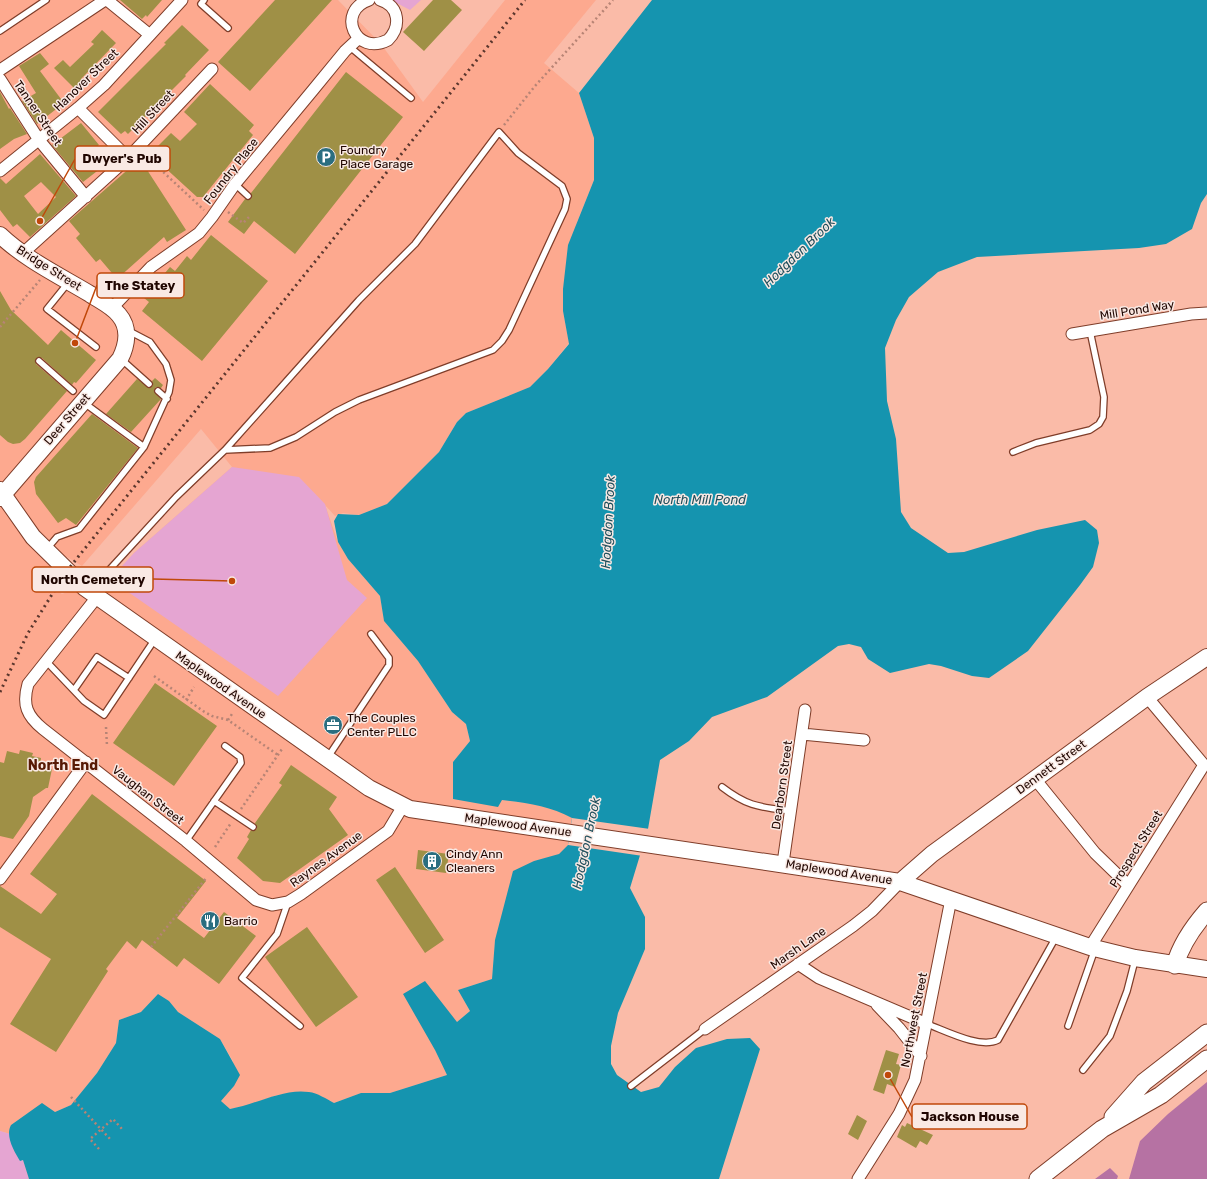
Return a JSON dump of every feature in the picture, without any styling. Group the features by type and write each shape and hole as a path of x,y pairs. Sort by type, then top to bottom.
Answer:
{"main road":[{"path":"1175,965 1178,952 1189,933 1207,911"},
{"path":"1102,1129 1144,1082 1207,1033"},
{"path":"1038,1179 1102,1129 1161,1095 1207,1059"}],"street":[{"path":"0,70 106,0 150,35"},
{"name":"Hanover Street","path":"0,170 78,108 104,84 182,0"},
{"path":"369,0 358,6 352,19 354,33 366,43 373,45 388,40 394,35 397,19 395,12 390,5 380,0"},
{"name":"Foundry Place","path":"112,308 151,267 190,240 212,217 235,184 350,46 359,38"},
{"name":"Hill Street","path":"23,253 128,158 212,69"},
{"name":"Tanner Street","path":"0,79 39,140 86,197"},
{"path":"78,108 128,158"},
{"name":"Bridge Street","path":"0,235 23,253 112,308 120,315 126,332"},
{"name":"Mill Pond Way","path":"1072,334 1191,314 1207,313"},
{"name":"Deer Street","path":"1,494 78,396 120,358 126,344 126,332"},
{"name":"Maplewood Avenue","path":"1,494 33,538 45,551 74,579 97,597 369,788 403,806 423,812 783,863 900,882 1093,948 1135,958 1207,969"},
{"name":"Vaughan Street","path":"97,597 45,660 28,684 25,703 27,713 42,729 186,841 232,882"},
{"name":"Dennett Street","path":"900,882 932,854 1034,779 1147,697 1207,657"},
{"name":"Prospect Street","path":"1093,948 1128,885 1204,765 1147,697"},
{"name":"Dearborn Street","path":"783,863 792,811 805,710"},
{"path":"802,734 864,740"},
{"path":"0,879 86,762"},
{"path":"1034,779 1095,854 1128,885"},
{"name":"Raynes Avenue","path":"232,882 256,900 272,905 288,902 388,830 403,806"},
{"name":"Marsh Lane","path":"705,1029 872,911 900,882"},
{"name":"Northwest Street","path":"858,1179 909,1096 921,1056 951,899"},
{"path":"798,964 819,978 927,1024"},
{"path":"874,1002 921,1056"}],"lane":[{"path":"0,31 46,0"},
{"path":"204,0 201,4 228,28"},
{"path":"350,46 411,98"},
{"path":"97,597 110,569 176,497 225,450 359,300 415,244 499,132 523,158 562,186 567,199 565,208 532,282 502,341 493,350 359,400 335,412 296,437 270,448 258,450 225,450"},
{"path":"235,184 248,196"},
{"path":"69,281 47,309 96,348"},
{"path":"1013,452 1036,443 1090,430 1099,424 1103,417 1104,397 1090,331"},
{"path":"45,551 57,537 79,530 144,447 167,399 171,380 166,364 150,342 126,332"},
{"path":"120,358 149,384"},
{"path":"39,361 78,396 144,447"},
{"path":"158,392 167,399"},
{"path":"327,759 389,665 389,658 371,634"},
{"path":"45,660 84,701 104,715 155,638"},
{"path":"74,690 97,657 129,678"},
{"path":"186,841 241,763 240,757 225,746"},
{"path":"722,787 739,800 750,804 792,811"},
{"path":"214,800 253,826"},
{"path":"288,902 277,934 242,978 300,1026"},
{"path":"927,1024 975,1042 993,1043 998,1040 1056,936"},
{"path":"1068,1026 1093,948"},
{"path":"1083,1070 1110,1036 1127,992 1135,958"},
{"path":"631,1086 705,1029"}],"path":[{"path":"499,132 535,86 613,0"},
{"path":"149,152 146,156 212,217"},
{"path":"228,212 243,223 251,215"},
{"path":"0,327 40,280"},
{"path":"154,676 186,700 212,716 228,720 278,755"},
{"path":"186,700 194,687"},
{"path":"228,720 232,714"},
{"path":"106,727 107,746"},
{"path":"215,847 282,749"},
{"path":"151,947 207,877"},
{"path":"71,1097 111,1140"},
{"path":"99,1150 90,1139 113,1119 122,1129"}],"shaded area":[{"path":"0,0 338,0 381,44 423,102 505,0 596,0 544,63 579,93 594,138 594,180 577,222 563,289 563,311 569,343 548,369 530,387 466,413 457,422 439,452 387,504 359,515 343,513 335,516 325,505 338,542 348,559 380,596 384,621 418,661 452,712 466,724 470,741 453,762 453,798 502,800 533,804 560,811 572,818 568,845 559,855 534,861 495,940 492,979 458,990 470,1011 457,1022 435,1050 447,1075 390,1093 361,1093 334,1103 309,1092 277,1095 246,1106 230,1109 221,1101 234,1086 233,1061 220,1039 178,1012 169,1001 158,994 141,1012 119,1020 116,1043 97,1073 71,1105 55,1112 28,1113 11,1125 10,1134 0,1131","holes":["201,429 232,467 134,553 117,574 62,594 49,584 44,589 67,557 82,566"]},
{"path":"391,0 421,0 410,10"},
{"path":"232,467 299,477 325,504 347,580 367,598 278,696 118,585 115,580 122,566 134,553"},
{"path":"1207,1082 1207,1179 1129,1179 1140,1141 1168,1114"},
{"path":"0,1131 10,1134 14,1151 23,1160 29,1179 0,1179"},
{"path":"1110,1168 1118,1176 1117,1179 1095,1179"}],"water":[{"name":"North Mill Pond","path":"652,0 1207,0 1207,194 1201,203 1192,229 1166,244 1139,248 977,257 938,272 909,297 896,320 885,348 887,401 896,439 901,512 911,528 948,553 964,552 1037,530 1085,520 1097,530 1099,543 1093,567 1028,651 989,678 972,676 941,666 929,664 890,673 868,659 861,647 849,644 838,646 767,697 712,717 689,741 660,760 648,829 630,888 645,917 645,949 618,1013 611,1046 611,1064 617,1075 641,1092 659,1087 675,1067 696,1048 727,1039 750,1038 760,1049 719,1179 29,1179 23,1160 20,1161 11,1143 9,1129 11,1125 42,1103 55,1112 71,1105 97,1073 116,1043 119,1020 141,1012 158,994 169,1001 178,1012 220,1039 240,1075 234,1086 221,1101 230,1109 289,1092 299,1091 322,1096 334,1103 361,1093 390,1093 447,1075 435,1050 403,994 425,981 457,1022 470,1011 458,990 492,979 495,940 513,871 534,861 559,854 568,845 572,818 547,808 520,802 502,800 498,807 453,799 453,762 470,741 466,724 452,712 418,661 384,621 380,596 348,559 338,542 334,521 338,514 359,515 387,504 439,452 457,422 466,413 530,387 548,369 569,344 563,311 563,289 568,245 594,180 594,138 579,93"}],"pier":[{"path":"572,818 650,829 643,856 568,845"}],"building":[{"path":"120,0 162,0 147,17 146,15 142,19"},
{"path":"275,0 332,0 250,91 218,62"},
{"path":"433,0 451,0 462,10 424,51 403,32"},
{"path":"182,25 209,50 185,75 186,76 128,134 125,131 121,134 98,112 166,44 164,43"},
{"path":"102,30 116,43 81,79 83,82 75,89 54,68 63,60 70,67 94,44 91,42"},
{"path":"40,53 49,64 40,71 64,103 37,124 22,101 36,93 19,66"},
{"name":"Foundry Place Garage","path":"346,72 403,117 295,254 254,221 244,234 228,222 245,199 251,199 251,193"},
{"path":"210,84 254,125 249,131 253,135 203,197 197,197 150,154 171,133 180,141 197,124 184,112"},
{"path":"0,92 9,109 10,108 27,134 14,139 0,149"},
{"path":"81,123 99,145 93,150 105,165 83,182 52,145"},
{"path":"40,154 76,196 30,237 17,224 13,227 0,210 0,178 6,184","holes":["41,182 56,197 38,214 24,196"]},
{"path":"140,159 186,230 167,242 164,237 117,279 100,259 96,262 76,238 80,234 69,221"},
{"path":"211,235 268,281 202,361 142,311 149,302 144,298 170,267 175,271 187,256 191,260"},
{"path":"0,291 11,310 48,345 61,330 96,360 76,383 74,382 72,385 42,358 36,358 36,364 67,391 25,439 20,443 13,444 8,442 0,435"},
{"path":"155,378 163,385 161,388 156,387 154,391 161,399 131,432 106,414 137,379 150,388 153,385 152,381"},
{"path":"92,414 138,448 76,525 66,518 58,523 36,494 34,482 36,477"},
{"path":"155,683 217,726 174,786 113,743"},
{"path":"20,750 33,753 32,756 41,758 40,766 52,769 48,788 33,797 29,816 13,839 0,836 0,762 4,763 7,751 19,754"},
{"path":"291,765 337,797 329,809 348,835 280,883 263,881 237,858 249,839 247,837 251,830 257,829 255,823 282,785 279,783"},
{"path":"92,794 206,881 177,918 204,938 224,912 256,936 219,984 184,958 177,967 142,940 136,949 127,941 106,969 108,971 56,1052 10,1024 51,959 0,927 0,886 41,914 57,894 30,874"},
{"name":"Cindy Ann Cleaners","path":"418,850 449,854 446,873 416,869"},
{"path":"395,867 444,940 425,953 376,880"},
{"path":"307,927 358,997 316,1027 265,957"},
{"path":"886,1050 899,1054 896,1064 901,1065 895,1087 887,1084 884,1094 873,1090"},
{"path":"857,1115 867,1121 858,1140 848,1134"},
{"path":"907,1123 933,1135 927,1145 920,1141 916,1148 897,1137 902,1125 905,1127"}],"railway":[{"path":"0,692 28,633 66,572 525,0"}],"place":[{"name":"Foundry Place Garage","path":"326,157"},
{"name":"Dwyer's Pub","path":"40,221"},
{"name":"The Statey","path":"75,343"},
{"name":"North Cemetery","path":"232,581"},
{"name":"The Couples Center PLLC","path":"333,725"},
{"name":"Cindy Ann Cleaners","path":"432,861"},
{"name":"Barrio","path":"210,921"},
{"name":"Jackson House","path":"888,1075"}],"district":[{"name":"North End","path":"63,765"}],"water label":[{"name":"Hodgdon Brook","path":"799,252"},
{"name":"Hodgdon Brook","path":"608,522"},
{"name":"Hodgdon Brook","path":"586,843"}]}
